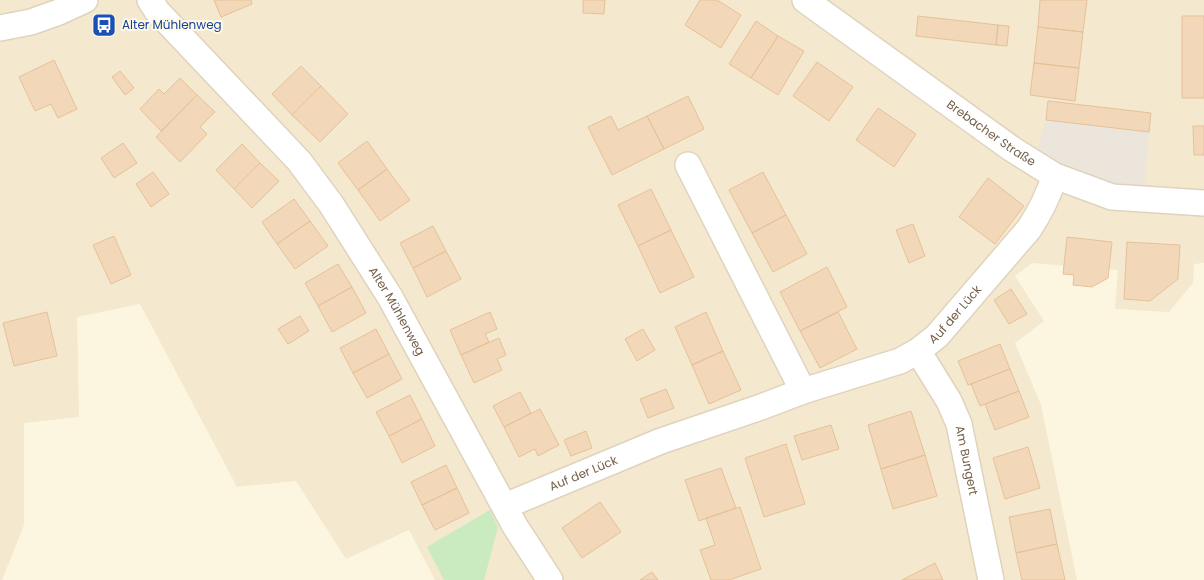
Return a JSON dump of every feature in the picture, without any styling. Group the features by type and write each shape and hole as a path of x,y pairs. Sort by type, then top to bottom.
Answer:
{"street":[{"path":"0,28 30,22 85,0"},
{"name":"Alter Mühlenweg","path":"150,0 157,11 299,161 331,204 390,298 515,526 550,580"},
{"name":"Brebacher Straße","path":"805,0 1012,150 1055,176 1112,197 1204,203"},
{"path":"688,165 803,391"},
{"name":"Auf der Lück","path":"505,506 661,441 803,391 900,361 918,351 937,336 1029,229 1039,216 1055,176"},
{"name":"Am Bungert","path":"918,351 949,401 959,424 991,580"}],"shaded area":[{"path":"0,0 1204,0 1204,263 1194,264 1193,283 1169,312 1115,309 1118,270 1032,263 1015,276 1044,321 1015,343 1041,405 1077,580 435,580 409,530 346,559 296,481 237,487 140,304 77,317 79,417 24,423 24,525 2,580 0,580"},
{"path":"1048,101 1151,113 1143,200 1033,163 1046,120"}],"green space":[{"path":"490,510 498,527 484,580 444,580 427,547"}],"building":[{"path":"214,0 251,0 252,4 221,17"},
{"path":"583,0 605,0 604,14 583,13"},
{"path":"700,0 717,0 741,15 721,48 685,25"},
{"path":"1040,0 1087,0 1083,32 1038,27"},
{"path":"918,16 998,25 996,45 916,36"},
{"path":"1182,16 1204,16 1204,98 1182,98"},
{"path":"756,21 778,36 751,78 729,64"},
{"path":"998,25 1009,26 1007,46 996,45"},
{"path":"1038,27 1083,32 1079,68 1034,63"},
{"path":"778,36 804,51 778,95 751,78"},
{"path":"54,60 77,109 58,118 51,104 35,111 19,77"},
{"path":"817,62 853,87 829,121 793,96"},
{"path":"1034,63 1079,68 1075,101 1030,95"},
{"path":"301,66 321,86 292,115 272,94"},
{"path":"120,71 134,88 125,95 112,77"},
{"path":"180,78 197,95 161,131 140,109 159,89 164,94"},
{"path":"321,86 348,114 320,142 292,115"},
{"path":"197,95 215,112 200,127 207,134 180,162 156,137"},
{"path":"688,96 704,129 664,149 647,116"},
{"path":"1048,101 1151,113 1149,132 1046,120"},
{"path":"878,108 916,134 894,167 856,140"},
{"path":"611,116 618,130 647,116 664,149 612,175 588,127"},
{"path":"1193,126 1204,126 1204,155 1194,155"},
{"path":"367,141 387,169 358,190 338,163"},
{"path":"123,143 137,163 114,178 101,158"},
{"path":"242,144 260,163 234,189 216,170"},
{"path":"260,163 279,181 252,208 234,189"},
{"path":"387,169 410,200 380,221 358,190"},
{"path":"153,172 169,194 151,207 136,184"},
{"path":"763,172 786,215 752,233 729,190"},
{"path":"988,178 1024,206 995,244 959,217"},
{"path":"651,189 671,230 638,246 618,205"},
{"path":"294,199 310,221 277,244 262,222"},
{"path":"786,215 807,254 773,272 752,233"},
{"path":"310,221 328,246 295,269 277,244"},
{"path":"913,224 925,256 909,263 896,230"},
{"path":"433,226 446,251 413,268 400,243"},
{"path":"671,230 694,277 660,293 638,246"},
{"path":"114,236 131,275 111,284 93,245"},
{"path":"1067,237 1112,242 1108,278 1092,287 1073,285 1074,275 1063,274"},
{"path":"1127,242 1180,245 1178,279 1150,301 1124,299"},
{"path":"446,251 461,279 427,297 413,268"},
{"path":"338,264 352,287 318,306 305,283"},
{"path":"827,267 847,307 800,331 780,292"},
{"path":"352,287 366,313 332,332 318,306"},
{"path":"1011,289 1027,314 1009,324 994,300"},
{"path":"47,312 57,356 14,366 3,323"},
{"path":"490,312 497,329 485,334 489,342 461,355 450,330"},
{"path":"706,312 723,351 692,365 675,327"},
{"path":"838,312 857,349 820,368 800,331"},
{"path":"300,316 309,331 288,344 278,329"},
{"path":"376,329 389,354 353,373 340,348"},
{"path":"643,329 655,350 637,361 625,339"},
{"path":"499,338 506,355 497,359 502,370 474,383 461,355"},
{"path":"1000,344 1010,369 968,385 958,361"},
{"path":"723,351 741,390 709,404 692,365"},
{"path":"389,354 402,379 367,398 353,373"},
{"path":"1010,369 1019,391 980,406 971,384"},
{"path":"666,389 674,408 648,418 640,399"},
{"path":"1019,391 1029,417 995,430 985,404"},
{"path":"520,392 531,413 504,427 493,406"},
{"path":"410,395 422,419 389,436 376,412"},
{"path":"540,409 559,445 538,456 535,449 519,457 504,427"},
{"path":"911,411 925,455 881,469 868,425"},
{"path":"422,419 435,446 402,463 389,436"},
{"path":"831,425 839,449 802,460 794,436"},
{"path":"586,431 592,448 571,456 564,440"},
{"path":"786,444 805,504 764,517 745,458"},
{"path":"1028,447 1040,488 1005,499 993,458"},
{"path":"925,455 937,496 893,509 881,469"},
{"path":"446,465 457,488 422,505 411,482"},
{"path":"721,468 736,508 699,521 685,480"},
{"path":"457,488 469,513 435,530 422,505"},
{"path":"600,502 621,532 582,558 562,528"},
{"path":"740,507 761,569 729,580 711,580 700,550 715,545 706,518"},
{"path":"1050,509 1057,544 1016,553 1009,517"},
{"path":"1057,544 1065,580 1022,580 1016,553"},
{"path":"935,563 943,580 902,580"},
{"path":"652,572 658,580 640,580"}],"place":[{"name":"Alter Mühlenweg","path":"104,25"}]}
